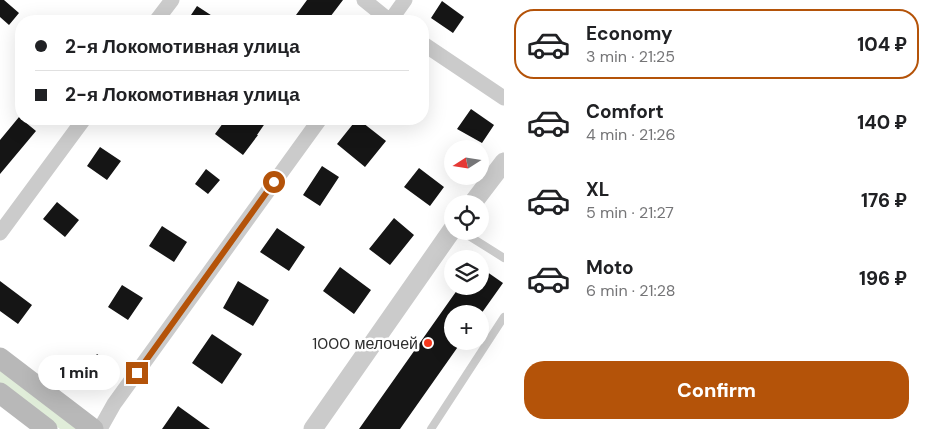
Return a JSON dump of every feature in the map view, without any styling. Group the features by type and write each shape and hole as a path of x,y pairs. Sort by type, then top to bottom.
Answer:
{"main road":[{"path":"0,358 93,429"},
{"path":"0,393 47,429"}],"street":[{"path":"161,15 172,0"},
{"path":"364,0 383,15"},
{"path":"394,15 405,0"},
{"path":"429,48 504,98"},
{"path":"0,233 80,125"},
{"path":"100,429 114,404 316,125"},
{"path":"479,195 504,162"},
{"path":"313,429 445,240"}],"lane":[{"path":"475,240 504,258"},
{"path":"431,429 504,317"}],"green space":[{"path":"0,367 80,429 60,429 0,383"}],"building":[{"path":"0,0 4,0 19,13 15,15 9,25 0,17"},
{"path":"307,0 343,0 332,15 296,15"},
{"path":"442,1 464,17 453,33 431,18"},
{"path":"197,6 211,15 191,15"},
{"path":"471,109 494,125 484,140 477,140 457,129"},
{"path":"15,122 15,125 29,125 36,131 0,174 0,140"},
{"path":"222,125 264,125 243,155 215,134"},
{"path":"352,125 366,125 386,141 365,167 337,144"},
{"path":"100,147 121,161 107,180 87,166"},
{"path":"322,166 339,177 320,206 303,195"},
{"path":"419,168 444,187 430,206 404,187"},
{"path":"206,169 220,180 208,194 195,184"},
{"path":"57,202 79,220 65,237 43,219"},
{"path":"394,218 414,235 390,265 369,249"},
{"path":"162,226 187,242 174,262 149,246"},
{"path":"277,228 305,247 289,271 260,252"},
{"path":"340,267 371,290 354,314 323,291"},
{"path":"489,273 503,283 487,305 447,305 454,295 489,295"},
{"path":"0,281 32,305 18,324 0,311"},
{"path":"238,281 269,300 253,326 223,308"},
{"path":"122,285 143,298 128,320 108,307"},
{"path":"444,309 444,350 456,350 400,429 359,429"},
{"path":"212,334 242,354 222,384 192,363"},
{"path":"97,354 109,363 95,382 83,372"},
{"path":"178,406 210,429 162,429"}],"place":[{"name":"1000 мелочей","path":"428,343"}],"route":[{"path":"137,373 274,182"}]}
